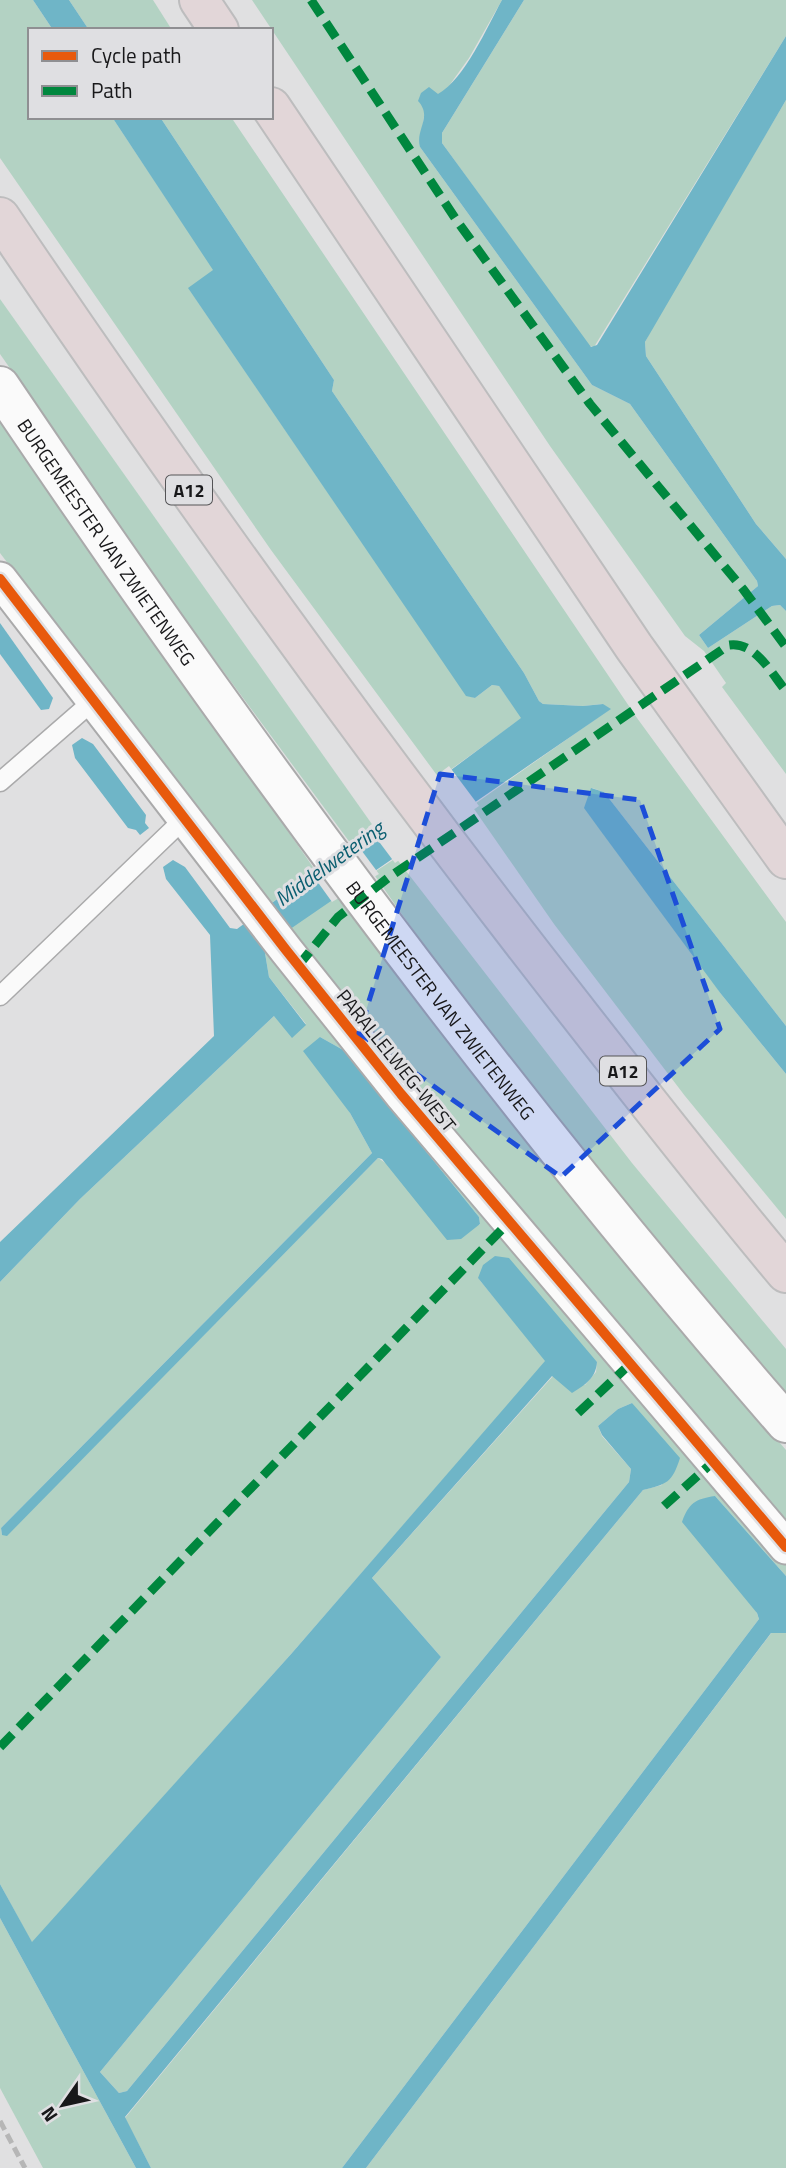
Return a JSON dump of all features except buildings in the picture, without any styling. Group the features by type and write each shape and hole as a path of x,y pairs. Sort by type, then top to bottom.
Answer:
{"highway":[{"path":"199,0 218,28"},
{"path":"273,110 634,647 786,859"},
{"name":"A12","path":"0,217 214,526 464,867 724,1200 786,1273"}],"main road":[{"name":"BURGEMEESTER VAN ZWIETENWEG","path":"0,386 378,918 673,1291 786,1423"}],"street":[{"name":"PARALLELWEG-WEST","path":"0,579 286,950 508,1223 786,1547"}],"lane":[{"path":"0,782 93,701"},
{"path":"0,996 185,818"}],"highlighted area":[{"path":"440,774 640,800 720,1029 561,1177 359,1033"}],"green space":[{"path":"0,0 33,0 52,28 28,28 28,119 113,119 214,270 189,289 466,695 475,698 492,685 499,686 522,718 439,778 271,550 0,158"},
{"path":"69,0 153,0 171,28 88,28"},
{"path":"252,0 502,0 469,58 446,90 425,109 420,147 592,385 630,404 757,581 758,586 699,635 708,648 772,606 780,605 786,611 786,774 722,687 726,683 704,651 685,636 550,446"},
{"path":"524,0 786,0 786,36 594,347 589,346 442,143 442,133"},
{"path":"786,100 786,559 756,524 646,356 645,342"},
{"path":"161,119 232,119 637,718 786,922 786,1026 604,792 592,788 721,994 786,1074 786,1219 685,1096 554,924 472,806 610,709 602,704 583,706 543,704 539,701 524,673 332,391 334,380"},
{"path":"0,299 374,827 351,844 184,618 0,354"},
{"path":"0,417 315,870 269,905 0,553"},
{"path":"396,858 632,1163 786,1349 786,1394 574,1138 421,941 373,873"},
{"path":"336,895 617,1254 786,1450 786,1576 715,1496 759,1619 342,2168 151,2168 125,2118 643,1490 662,1485 632,1403 618,1409 598,1426 602,1436 631,1469 629,1482 127,2091 119,2093 100,2072 441,1657 372,1578 553,1376 585,1385 596,1372 597,1362 478,1278 546,1361 292,1653 32,1943 0,1884 0,1282 80,1199 274,1016 306,1024 269,977 264,947","holes":["320,1037 345,1051 479,1217 480,1225 378,1158 7,1535 2,1535 1,1528 372,1153 350,1113"]},
{"path":"772,1632 786,1633 786,2168 366,2168"},
{"path":"0,1918 136,2168 43,2168 0,2088"}],"water":[{"path":"33,0 69,0 88,28 52,28"},
{"path":"502,0 524,0 442,133 442,143 591,347 597,345 786,36 786,100 645,342 646,356 756,524 786,559 786,611 780,605 772,606 708,648 699,635 758,586 757,581 630,404 592,385 420,147 424,118 418,101 421,93 429,87 438,94 457,77"},
{"name":"Middelwetering","path":"113,119 161,119 334,380 332,391 524,673 539,701 543,704 583,706 603,704 611,709 264,947 269,977 306,1025 292,1038 274,1016 80,1199 0,1282 0,1242 214,1036 210,935 166,879 163,867 173,860 185,867 230,928 237,929 521,718 499,686 492,685 475,698 466,696 188,288 213,270"},
{"path":"0,623 53,698 49,709 41,710 0,654"},
{"path":"82,738 93,744 146,815 145,823 149,828 140,835 136,830 128,828 75,758 72,745"},
{"path":"591,788 604,792 786,1026 786,1074 721,994 584,808"},
{"path":"320,1037 345,1051 479,1217 480,1224 461,1239 447,1240 382,1159 378,1158 7,1536 2,1535 1,1528 372,1153 350,1113 303,1051"},
{"path":"495,1256 509,1258 597,1362 592,1377 572,1393 552,1376 372,1578 441,1657 100,2072 119,2093 127,2091 629,1482 631,1469 602,1435 598,1426 618,1409 632,1403 680,1458 677,1466 668,1481 643,1490 125,2117 151,2168 136,2168 0,1918 0,1884 32,1942 292,1653 545,1361 478,1278 483,1265"},
{"path":"715,1496 786,1576 786,1633 771,1633 366,2168 342,2168 759,1619 757,1613 682,1522 687,1510 694,1503"}],"pier":[{"path":"449,766 479,806 395,863 368,827"},
{"path":"353,839 379,874 332,902 309,870"}],"railway":[{"path":"0,2121 25,2168"}],"marked path":[{"path":"311,0 457,221 590,404 743,589 786,647"},
{"path":"298,966 338,917 388,878 729,645 738,645 755,653 786,691"},
{"path":"0,1747 508,1223"},
{"path":"578,1413 630,1364"},
{"path":"664,1506 713,1462"}],"cycle path":[{"path":"0,579 286,950 401,1094 786,1547"}]}
